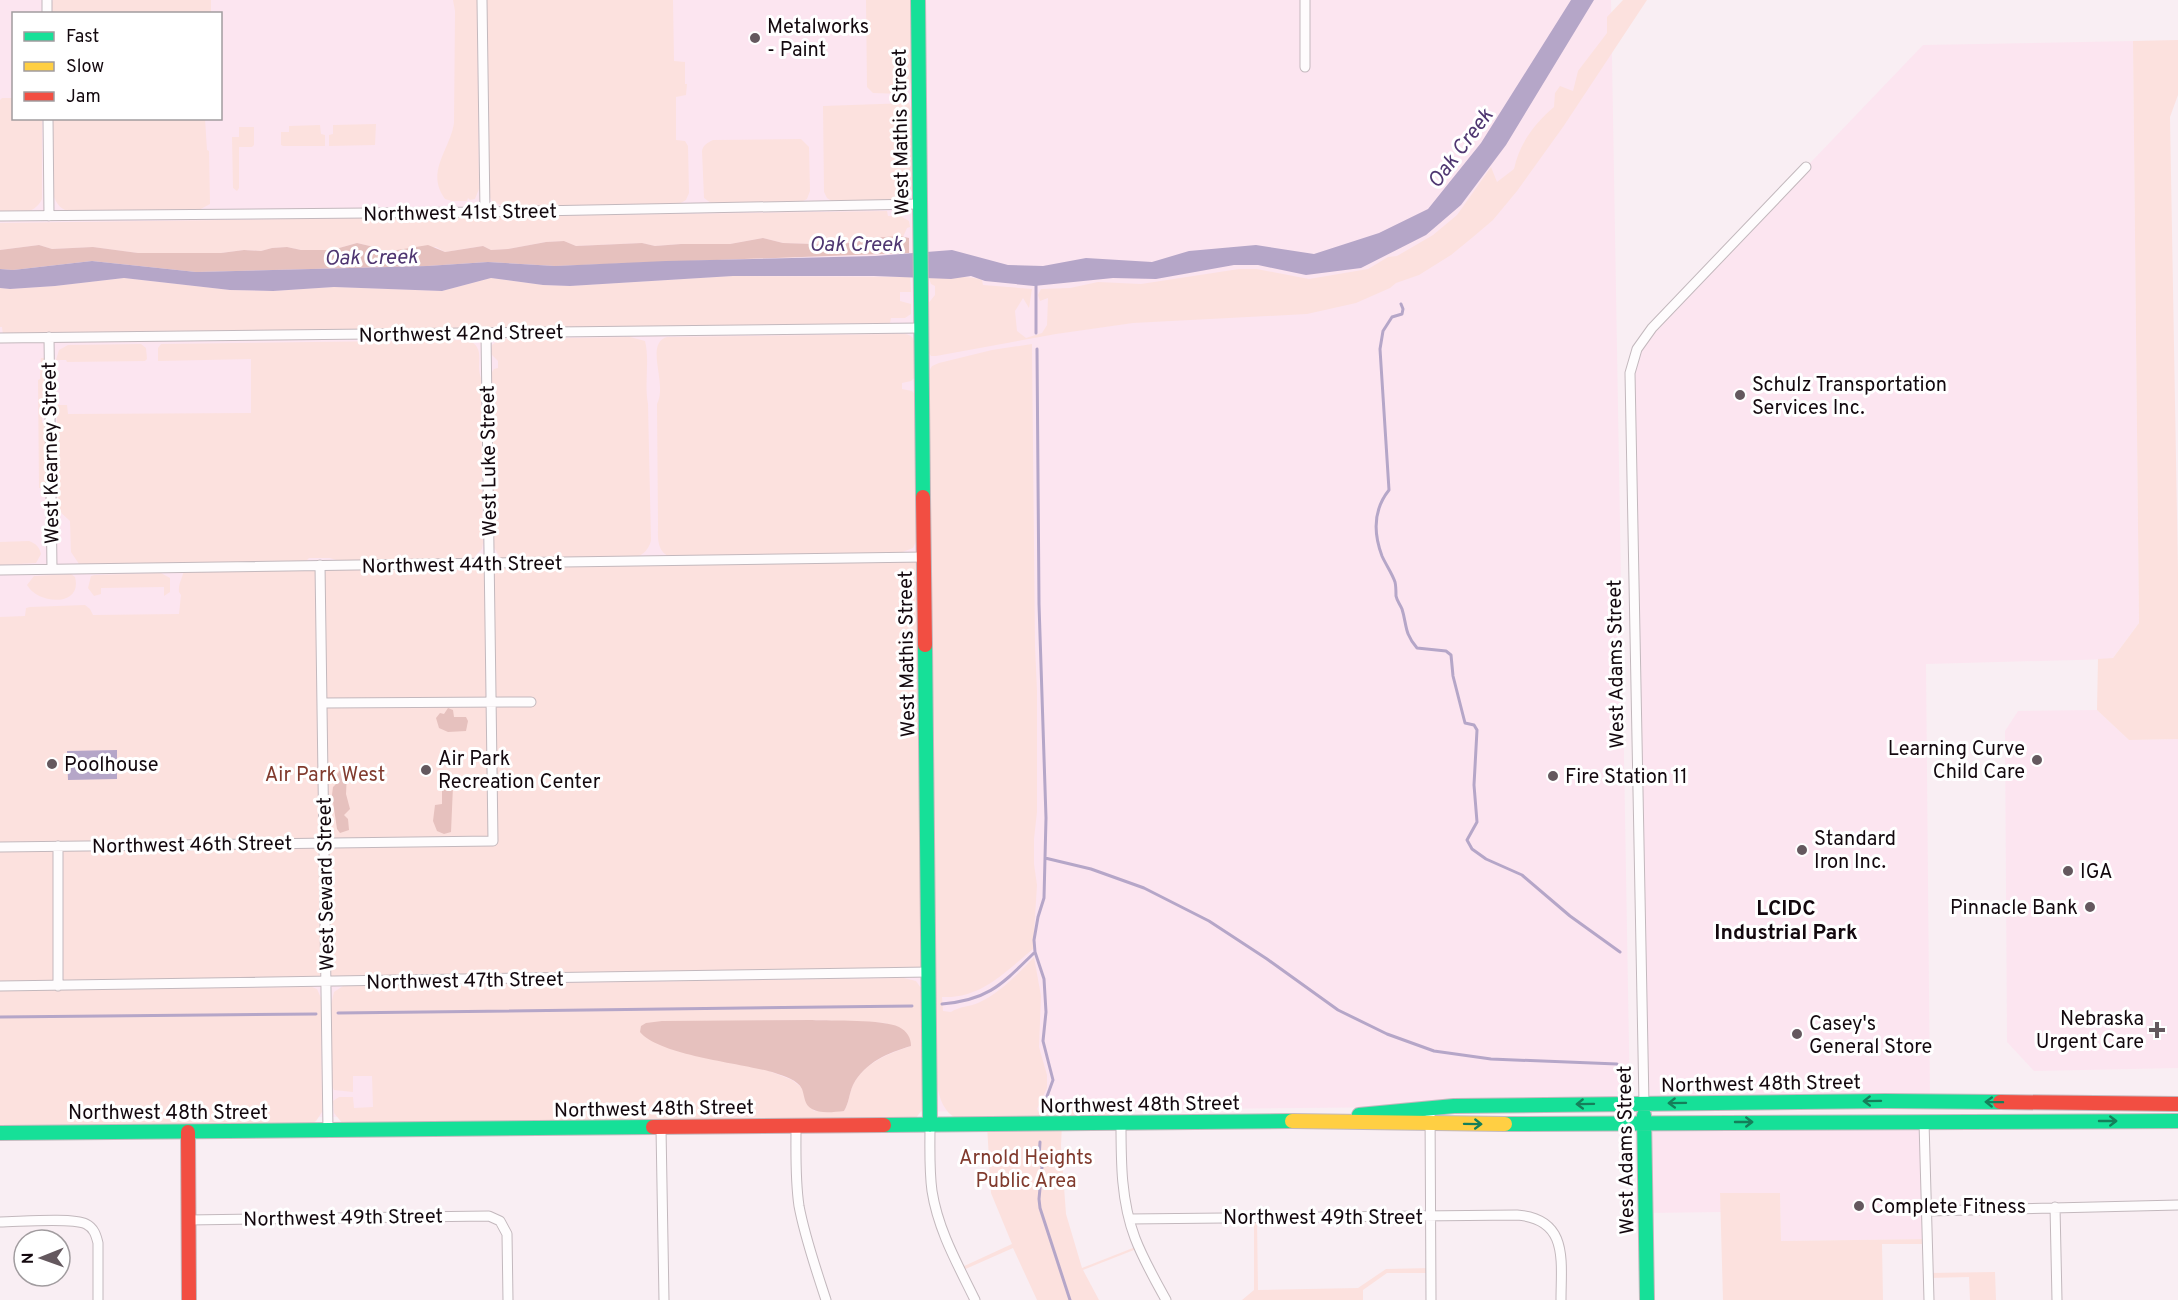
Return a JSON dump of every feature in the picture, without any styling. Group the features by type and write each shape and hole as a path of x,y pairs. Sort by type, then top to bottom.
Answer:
{"main road":[{"name":"West Mathis Street","path":"918,0 930,1125"},
{"name":"Northwest 48th Street","path":"1309,1121 1430,1107 1930,1101 2178,1104"},
{"name":"West Adams Street","path":"1644,1104 1647,1300"},
{"path":"1924,1122 1930,1115 2069,1113 2093,1104"},
{"name":"Northwest 48th Street","path":"0,1133 1309,1121 1430,1124 2178,1121"},
{"path":"188,1132 189,1300"}],"street":[{"path":"482,0 485,212"},
{"path":"1305,0 1305,67"},
{"path":"48,120 49,216"},
{"name":"West Adams Street","path":"1644,1104 1630,373 1637,350 1652,328 1806,167"},
{"name":"Northwest 41st Street","path":"0,216 485,212 920,204"},
{"name":"Northwest 42nd Street","path":"0,338 921,328"},
{"name":"West Luke Street","path":"486,334 493,841"},
{"name":"West Kearney Street","path":"49,337 52,569"},
{"name":"Northwest 44th Street","path":"0,570 924,557"},
{"name":"West Seward Street","path":"320,565 328,1131"},
{"path":"322,703 531,702"},
{"name":"Northwest 46th Street","path":"0,847 493,841"},
{"path":"58,846 58,986"},
{"name":"Northwest 47th Street","path":"0,986 929,972"},
{"path":"1430,1107 1431,1300"},
{"path":"1924,1122 1929,1300"},
{"path":"1121,1123 1122,1175 1129,1219 1139,1248 1166,1300"},
{"name":"West Mathis Street","path":"930,1125 931,1179 938,1215 945,1236 975,1300"},
{"path":"796,1126 799,1205 809,1247 826,1300"},
{"path":"662,1128 664,1300"},
{"path":"1927,1211 2178,1204"},
{"path":"2055,1207 2057,1300"},
{"name":"Northwest 49th Street","path":"188,1220 485,1215 497,1219 505,1227 507,1234 508,1300"},
{"name":"Northwest 49th Street","path":"1129,1219 1517,1215 1539,1220 1550,1228 1558,1239 1561,1256 1561,1300"},
{"path":"0,1222 75,1221 87,1225 95,1232 98,1243 98,1300"}],"shaded area":[{"path":"0,0 1611,0 1630,1105 0,1120 0,921 2,986 327,982 184,568 184,620 0,623"},
{"name":"Oak Creek","path":"1571,0 1594,0 1506,145 1461,205 1426,235 1361,268 1306,275 1258,265 1234,265 1156,279 1113,278 1034,286 985,281 971,276 951,279 874,276 733,276 570,286 491,278 442,291 334,287 273,291 230,290 124,278 55,286 0,288 0,269 13,270 92,261 196,272 427,266 488,262 555,266 875,256 952,250 1008,265 1043,266 1086,258 1152,262 1189,251 1256,245 1314,254 1379,233 1428,209 1481,143"},
{"path":"2133,41 2139,623 2112,659 1926,664 1930,1101 1644,1104 1630,373 1652,328 1923,45"},
{"path":"900,236 909,238 909,253 555,266 488,262 427,266 196,272 92,261 13,270 0,269 0,250 39,245 52,249 93,247 138,253 221,253 287,247 301,250 332,250 357,243 385,252 428,245 445,252 483,246 491,250 508,249 564,241 576,246 642,243 655,246 730,244 763,238 783,243 813,244 853,243 870,238"},
{"path":"448,708 453,710 454,717 466,717 468,721 466,731 448,732 439,728 436,718 440,713 444,714"},
{"path":"2097,710 2129,740 2178,739 2178,1068 2034,1071 2007,1042 2005,731 2018,711"},
{"path":"117,750 117,779 68,780 67,751"},
{"path":"340,770 347,774 346,794 350,809 344,815 348,819 349,830 340,833 337,829 332,795"},
{"path":"450,781 453,786 451,832 444,834 437,831 433,821 435,805 442,804 442,782"},
{"path":"812,1020 891,1024 906,1033 911,1046 886,1055 864,1070 853,1085 844,1111 823,1112 809,1107 800,1086 786,1077 761,1069 683,1053 650,1040 640,1032 641,1026 646,1023 662,1021"},
{"path":"1924,1122 1928,1239 1781,1241 1780,1193 1720,1193 1721,1212 1646,1213 1644,1123"}],"green space":[{"path":"53,0 211,0 211,12 51,12"},
{"path":"453,0 477,0 479,189 475,199 468,198 467,201 445,199 437,180 440,161 454,123 455,11"},
{"path":"486,0 673,0 674,61 685,62 685,84 687,84 686,95 676,97 676,140 685,141 688,146 689,193 686,200 679,204 503,208 492,201 488,194"},
{"path":"866,0 911,0 912,80 901,92 873,93 867,87"},
{"path":"1623,0 1647,0 1563,127 1517,191 1493,220 1451,255 1419,275 1396,283 1356,303 1307,314 1133,323 1056,334 936,356 931,356 928,352 927,305 935,295 935,286 931,284 929,278 969,277 982,280 983,285 1032,289 1029,308 1023,298 1015,311 1017,331 1026,338 1042,333 1047,325 1048,298 1040,301 1038,295 1041,289 1070,288 1098,282 1141,284 1239,269 1257,269 1309,279 1368,269 1388,257 1397,256 1433,235 1457,215 1491,167 1497,182 1514,169 1516,160 1529,135 1554,107 1555,93 1560,86 1573,91 1578,71 1607,33 1607,17"},
{"path":"2178,40 2178,95 2170,117 2178,574 2178,739 2129,740 2097,710 2098,659 2113,658 2139,623 2133,41"},
{"path":"12,98 12,120 42,120 42,199 29,211 0,214 0,100"},
{"path":"909,103 912,111 913,162 910,194 895,201 833,202 827,198 824,192 823,106"},
{"path":"52,120 205,120 207,150 209,151 210,204 199,210 74,213 60,206 53,193"},
{"path":"376,124 375,145 329,146 329,135 333,134 333,125"},
{"path":"320,125 321,134 325,135 325,146 281,145 281,132 289,132 289,126"},
{"path":"239,127 254,127 254,145 239,147 239,188 237,191 233,188 232,137 239,137"},
{"path":"801,139 809,147 810,191 807,199 715,204 704,198 702,151 709,142 713,140"},
{"path":"887,211 888,216 900,216 909,221 910,227 907,228 903,237 870,238 853,243 783,243 763,238 730,244 655,246 642,243 576,246 564,241 508,249 491,250 483,246 445,252 436,247 385,252 357,243 332,250 301,250 287,247 221,253 138,253 93,247 52,249 39,245 0,250 0,223"},
{"path":"733,276 910,277 911,292 900,292 900,301 911,304 911,314 905,318 891,318 890,323 3,335 2,327 0,327 0,288 55,286 124,278 230,290 273,291 334,287 442,291 491,278 570,286"},
{"path":"907,334 914,341 916,352 914,378 902,383 902,389 912,391 917,397 918,537 913,548 900,553 670,557 662,551 658,534 657,404 660,386 657,347 660,341 667,337"},
{"path":"630,337 645,341 646,349 651,541 648,547 635,558 501,559 492,544 491,401 496,394 497,387 493,384 490,375 494,369 498,368 498,361 490,353 492,345 500,339"},
{"path":"467,340 473,343 479,351 481,378 483,543 482,549 473,558 339,561 330,558 309,558 306,561 79,564 71,552 70,521 58,510 57,405 67,405 68,414 251,413 251,359 158,361 158,348 161,344"},
{"path":"141,344 146,348 147,359 145,361 67,362 56,360 59,350 68,345"},
{"path":"1032,344 1037,691 1037,812 1034,864 1037,885 1033,949 981,989 969,994 942,997 943,1011 951,1012 986,999 1008,983 1034,957 1041,996 1039,1047 1047,1075 1047,1088 1037,1109 1039,1112 1046,1111 1052,1101 1116,1099 1114,1110 1106,1117 956,1118 943,1105 939,1095 934,1042 928,373 932,366 939,363 992,350"},
{"path":"41,358 44,358 42,423 45,423 46,488 39,488 38,380 40,379"},
{"path":"29,541 37,546 41,554 36,563 0,565 0,542"},
{"name":"Air Park West","path":"924,557 929,972 2,986 0,981 0,617 25,616 26,608 30,607 85,605 93,615 179,614 181,595 179,588 184,567"},
{"path":"161,573 170,578 170,592 164,596 164,587 101,588 101,594 94,596 88,588 91,576 95,575"},
{"path":"71,574 75,577 76,587 72,594 58,600 40,596 27,585 34,576"},
{"path":"904,978 916,981 923,991 924,1107 916,1118 906,1120 343,1124 334,1113 333,1101 339,1097 353,1097 354,1108 373,1107 372,1076 353,1076 353,1092 334,1090 332,1086 331,1005 334,992 343,986","holes":["812,1020 886,1023 911,1046 886,1056 864,1070 853,1085 844,1111 814,1111 801,1087 792,1080 646,1023"]},
{"path":"312,987 317,989 321,998 322,1112 311,1124 0,1128 0,990"},
{"name":"Arnold Heights Public Area","path":"1062,1124 1061,1146 1066,1214 1082,1268 1138,1246 1139,1248 1083,1270 1099,1300 1037,1300 1013,1248 961,1271 960,1268 1012,1244 991,1193 987,1125"},
{"path":"1720,1193 1780,1193 1781,1241 1928,1239 1928,1244 1882,1244 1883,1300 1723,1300"},
{"path":"1254,1218 1257,1218 1258,1290 1358,1288 1386,1269 1431,1268 1431,1273 1387,1273 1363,1290 1363,1300 1242,1300 1254,1290"},
{"path":"1995,1272 1996,1300 1970,1300 1969,1277 1928,1278 1928,1273"}],"waterway":[{"path":"1036,284 1036,333"},
{"path":"1401,304 1402,314 1392,317 1383,331 1380,349 1389,490 1377,513 1376,530 1382,556 1395,582 1396,598 1402,609 1410,638 1417,648 1446,651 1451,655 1453,676 1465,723 1474,725 1477,730 1474,785 1477,822 1467,840 1472,849 1486,859 1522,875 1570,916 1620,952"},
{"path":"1037,349 1039,604 1046,818 1044,898 1034,940 1035,952 1044,979 1046,1012 1043,1041 1053,1080 1042,1110"},
{"path":"1045,858 1091,869 1144,888 1209,921 1338,1010 1387,1034 1434,1051 1491,1059 1617,1064"},
{"path":"942,1004 972,999 994,989 1034,953"},
{"path":"338,1013 912,1006"},
{"path":"0,1017 316,1014"},
{"path":"1040,1142 1039,1159 1042,1167 1040,1208 1070,1300"}],"traffic: fast":[{"path":"918,0 923,497"},
{"path":"925,645 930,1125"},
{"path":"1359,1115 1454,1106 1885,1101 2000,1102"},
{"path":"1644,1115 1647,1300"},
{"path":"884,1125 1292,1121"},
{"path":"1505,1124 2178,1121"},
{"path":"0,1133 653,1127"}],"traffic: slow":[{"path":"1292,1121 1505,1124"}],"traffic: jam":[{"path":"923,497 925,645"},
{"path":"2000,1102 2178,1104"},
{"path":"653,1127 884,1125"},
{"path":"188,1132 189,1300"}],"place":[{"name":"Metalworks - Paint","path":"755,38"},
{"name":"Schulz Transportation Services Inc.","path":"1740,395"},
{"name":"Learning Curve Child Care","path":"2037,760"},
{"name":"Poolhouse","path":"52,764"},
{"name":"Air Park Recreation Center","path":"426,770"},
{"name":"Fire Station 11","path":"1553,776"},
{"name":"Standard Iron Inc.","path":"1802,850"},
{"name":"IGA","path":"2068,871"},
{"name":"Pinnacle Bank","path":"2090,907"},
{"name":"Nebraska Urgent Care","path":"2157,1030"},
{"name":"Casey's General Store","path":"1797,1034"},
{"name":"Complete Fitness","path":"1859,1206"}],"district":[{"name":"LCIDC Industrial Park","path":"1786,920"}]}
